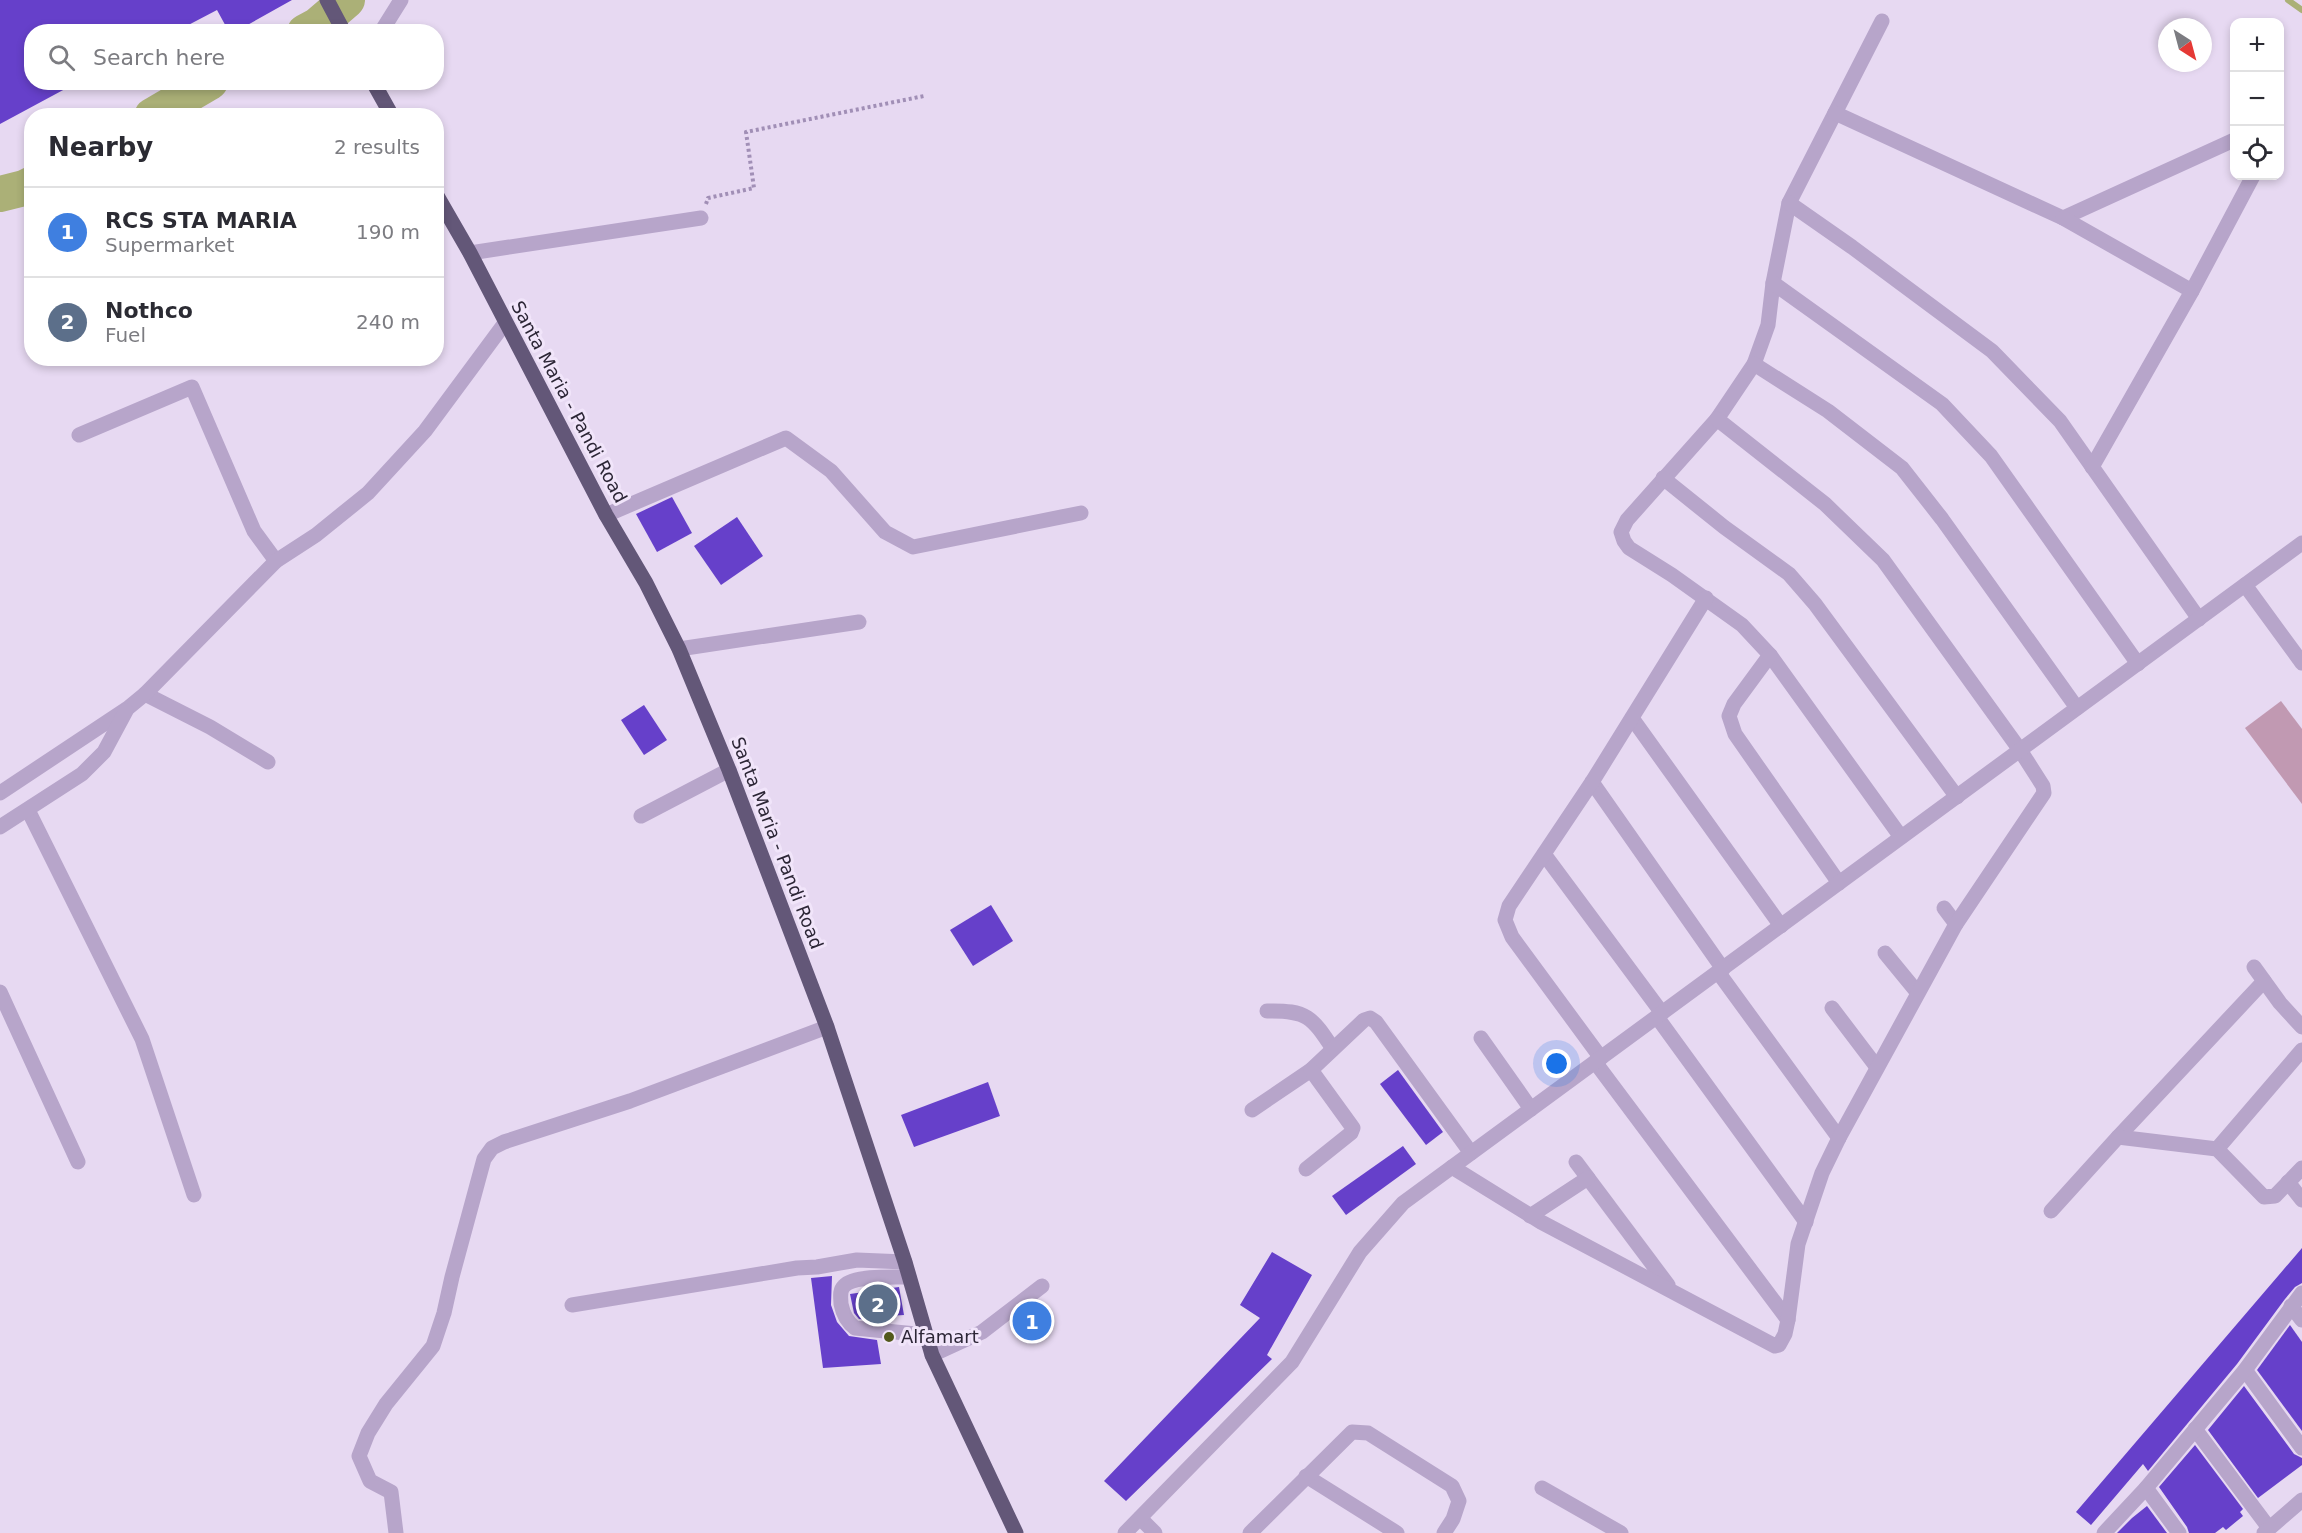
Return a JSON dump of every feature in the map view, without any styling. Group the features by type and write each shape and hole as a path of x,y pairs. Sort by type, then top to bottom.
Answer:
{"main road":[{"path":"327,0 340,24"},
{"path":"377,90 388,108"},
{"name":"Santa Maria - Pandi Road","path":"444,208 470,253 606,514 646,583 679,649 729,770 827,1027 907,1269 932,1355 1016,1533"}],"street":[{"path":"386,24 401,0"},
{"path":"1882,21 1789,203 1773,283 1768,325 1754,364 1717,419 1627,520 1622,532 1629,548 1706,598 1742,625 1770,655 1901,837"},
{"path":"1835,112 2063,218 2193,291"},
{"path":"2063,218 2230,142"},
{"path":"2092,466 2193,291 2251,180"},
{"path":"1789,203 1992,351 2060,421 2199,619"},
{"path":"470,253 700,218"},
{"path":"1773,283 1942,404 1991,456 2138,664"},
{"path":"0,793 128,708 145,694 276,561 316,535 368,493 425,431 505,323"},
{"path":"1754,364 1828,411 1902,468 1942,519 2077,708"},
{"path":"79,435 192,387 254,531 276,561"},
{"path":"1452,1167 1530,1216 1775,1346 1782,1341 1788,1320 1798,1244 1822,1173 1839,1138 1876,1066 1956,924 2044,793 2043,786 2020,750 1883,560 1825,504 1717,419"},
{"path":"606,514 786,438 831,471 885,532 913,547 1081,513"},
{"path":"1664,478 1724,527 1789,574 1815,604 1956,797"},
{"path":"1125,1533 1292,1362 1360,1252 1403,1203 2302,543"},
{"path":"2245,585 2302,663"},
{"path":"1706,598 1592,782 1509,906 1505,920 1512,937 1598,1060 1788,1320"},
{"path":"679,649 859,622"},
{"path":"1770,655 1734,704 1729,716 1736,734 1839,883"},
{"path":"145,694 210,727 268,762"},
{"path":"0,827 82,774 104,752 128,708"},
{"path":"1632,718 1781,926"},
{"path":"641,816 729,770"},
{"path":"1592,782 1720,970 1839,1138"},
{"path":"28,810 142,1039 194,1195"},
{"path":"1544,854 1806,1222"},
{"path":"1944,908 1956,924"},
{"path":"1885,953 1917,992"},
{"path":"2254,967 2280,1003 2302,1027"},
{"path":"2051,1211 2264,981"},
{"path":"0,992 78,1162"},
{"path":"1832,1008 1876,1066"},
{"path":"1267,1011 1287,1011 1305,1015 1317,1025 1333,1049"},
{"path":"1252,1110 1311,1070 1364,1020 1374,1020 1471,1153"},
{"path":"396,1533 391,1492 370,1481 359,1456 368,1433 386,1404 432,1346 444,1313 484,1159 492,1148 504,1142 630,1101 827,1027"},
{"path":"1481,1038 1531,1109"},
{"path":"2217,1149 2302,1050"},
{"path":"1306,1169 1351,1133 1353,1128 1311,1070"},
{"path":"2118,1137 2217,1149 2265,1197 2275,1196 2302,1168"},
{"path":"1576,1162 1671,1290"},
{"path":"1530,1216 1588,1178"},
{"path":"2288,1182 2302,1200"},
{"path":"572,1305 857,1260 907,1269"},
{"path":"907,1269 855,1280 844,1286 840,1294 842,1311 848,1323 855,1328 926,1335"},
{"path":"932,1355 982,1332 1042,1286"},
{"path":"2104,1533 2146,1488 2245,1370 2302,1293"},
{"path":"2291,1306 2302,1320"},
{"path":"2245,1370 2302,1448"},
{"path":"2195,1429 2267,1531 2302,1500"},
{"path":"1250,1533 1352,1432 1368,1433 1452,1486 1459,1501 1453,1519 1444,1533"},
{"path":"1306,1476 1396,1533"},
{"path":"1542,1488 1621,1533"},
{"path":"2146,1488 2179,1533"},
{"path":"1140,1518 1155,1533"}],"path":[{"path":"700,218 708,198 754,188 746,132 924,96"}],"shaded area":[{"path":"2281,701 2302,729 2302,804 2245,728"}],"building":[{"path":"0,0 292,0 249,24 225,24 217,10 190,24 24,24 24,90 63,90 30,108 24,108 24,111 0,124"},
{"path":"672,497 692,533 657,552 636,514"},
{"path":"737,517 763,556 721,585 694,546"},
{"path":"644,705 667,740 644,755 621,720"},
{"path":"991,905 1013,941 973,966 950,930"},
{"path":"1398,1070 1443,1132 1426,1145 1380,1084"},
{"path":"988,1082 1000,1116 914,1147 901,1115"},
{"path":"1403,1146 1416,1164 1346,1215 1332,1196"},
{"path":"2302,1248 2302,1283 2295,1287 2285,1299 2237,1364 2148,1471 2143,1464 2091,1525 2076,1512"},
{"path":"1272,1252 1312,1275 1267,1355 1272,1359 1126,1501 1104,1481 1260,1318 1240,1305"},
{"path":"832,1276 831,1305 837,1322 849,1336 877,1340 881,1364 823,1368 811,1278"},
{"path":"899,1287 904,1315 873,1317 874,1320 859,1319 854,1313 850,1294"},
{"path":"2290,1325 2302,1342 2302,1431 2257,1370"},
{"path":"2244,1386 2294,1454 2302,1458 2302,1465 2258,1498 2208,1430"},
{"path":"2195,1445 2243,1509 2240,1512 2243,1516 2226,1530 2223,1527 2215,1533 2189,1533 2159,1487"},
{"path":"2147,1506 2167,1533 2117,1533 2132,1518"}],"waterway":[{"path":"319,24 347,0"},
{"path":"2288,0 2302,10"},
{"path":"166,108 196,90"},
{"path":"0,194 24,188"}],"place":[{"name":"Nothco","path":"878,1304"},
{"name":"RCS STA MARIA","path":"1032,1321"},
{"name":"Alfamart","path":"889,1337"}]}
